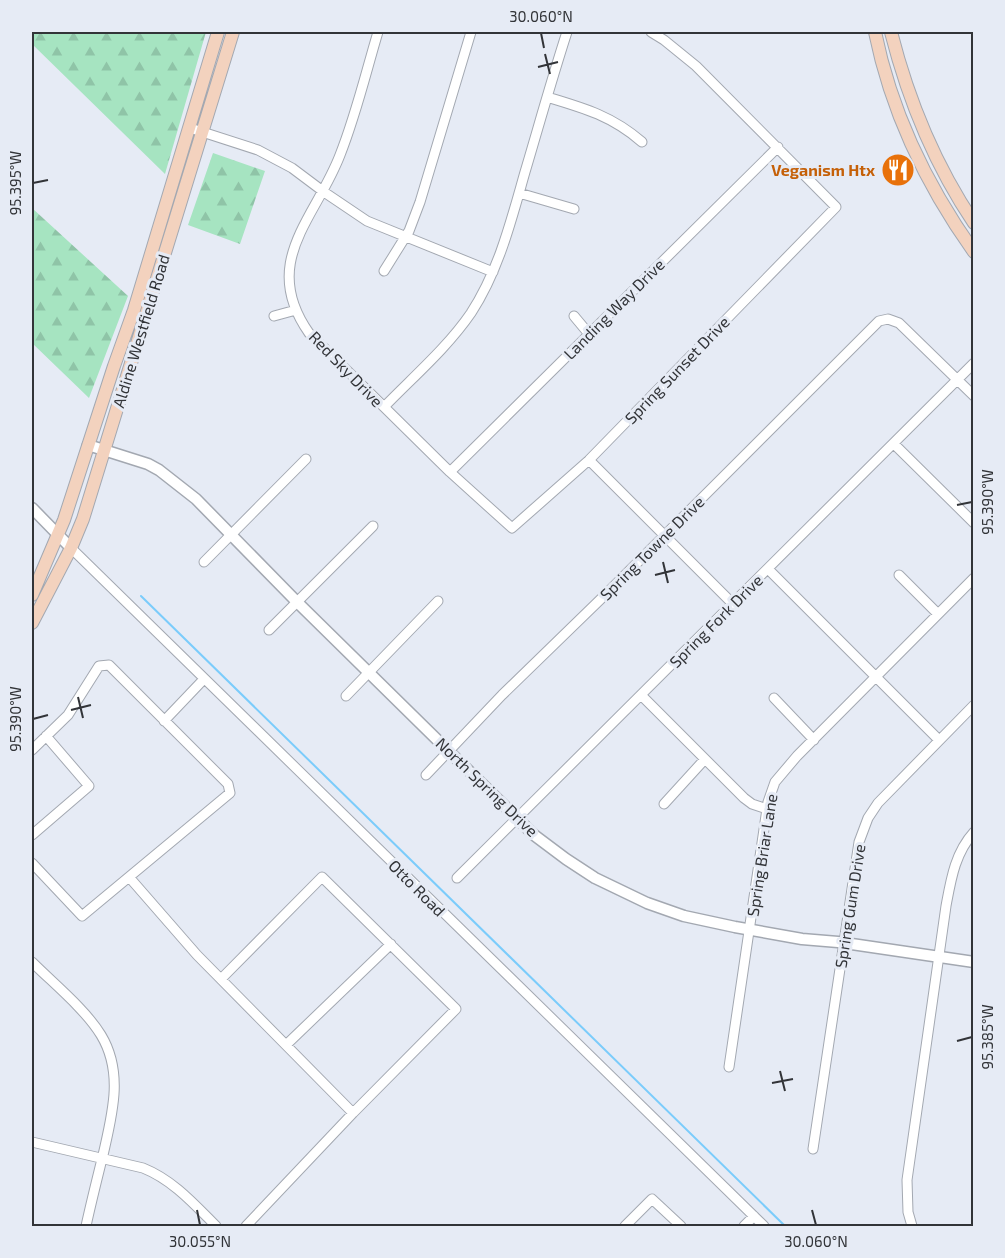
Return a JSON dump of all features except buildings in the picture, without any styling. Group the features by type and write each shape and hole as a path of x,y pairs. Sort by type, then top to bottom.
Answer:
{"main road":[{"path":"875,32 895,105 921,165 954,223 974,252"},
{"path":"891,32 908,90 936,157 974,223"},
{"path":"217,34 231,36"},
{"name":"Aldine Westfield Road","path":"196,130 217,34"},
{"name":"Aldine Westfield Road","path":"32,595 64,520 131,320 169,217 196,130 231,36"},
{"path":"921,165 936,157"},
{"name":"Aldine Westfield Road","path":"32,623 71,548 83,519 144,323 169,217"},
{"path":"131,320 144,323"}],"street":[{"name":"Red Sky Drive","path":"378,32 343,148 324,192 298,235 291,254 290,287 296,310 309,333 450,472 512,528"},
{"path":"384,271 406,236 420,202 471,32"},
{"path":"384,407 462,325 493,272 567,32"},
{"path":"651,32 696,66 778,147"},
{"path":"547,97 604,116 619,124 642,142"},
{"path":"196,130 258,150 280,161 368,221 493,272"},
{"name":"Spring Sunset Drive","path":"512,528 589,460 836,207 778,147"},
{"name":"Landing Way Drive","path":"450,472 778,147"},
{"path":"519,193 574,209"},
{"path":"274,316 296,310"},
{"path":"574,316 590,334"},
{"name":"Spring Towne Drive","path":"426,775 502,695 879,321 888,319 899,323 957,380"},
{"name":"Spring Fork Drive","path":"457,878 974,363"},
{"path":"957,380 974,396"},
{"path":"894,444 974,524"},
{"name":"North Spring Drive","path":"88,445 141,461 159,470 196,499 297,602 534,834 566,859 621,891 684,916 830,943 844,943 974,962"},
{"path":"204,562 306,459"},
{"path":"589,460 733,604"},
{"path":"32,508 71,548"},
{"path":"269,630 374,526"},
{"name":"Otto Road","path":"71,548 764,1227"},
{"path":"768,569 939,740"},
{"path":"899,575 938,614"},
{"name":"Spring Briar Lane","path":"729,1067 767,809 775,782 974,578"},
{"path":"346,696 438,601"},
{"path":"32,750 68,715 99,666 109,665 228,784 230,789 230,793 82,916 32,863"},
{"path":"164,720 204,679"},
{"path":"641,695 744,798 752,804 767,809"},
{"path":"774,698 814,740"},
{"name":"Spring Gum Drive","path":"813,1149 859,842 868,818 884,795 974,705"},
{"path":"32,835 89,786 46,736"},
{"path":"664,804 705,759"},
{"path":"912,1227 908,1212 907,1180 951,879 963,846 974,832"},
{"path":"129,877 221,979 353,1113"},
{"path":"221,979 322,877 456,1009 353,1113 246,1227"},
{"path":"286,1045 391,944"},
{"path":"32,962 91,1022 110,1055 114,1072 115,1093 112,1114 86,1227"},
{"path":"32,1142 143,1168 163,1177 216,1227"},
{"path":"625,1227 652,1199 681,1227"},
{"path":"744,1227 754,1216"}],"green space":[{"path":"32,32 206,32 165,174 32,44"},
{"path":"213,153 265,171 240,244 188,225"},
{"path":"32,208 128,296 89,398 32,343"}],"waterway":[{"path":"141,596 785,1226"}],"place":[{"name":"Veganism Htx","path":"898,170"}]}
